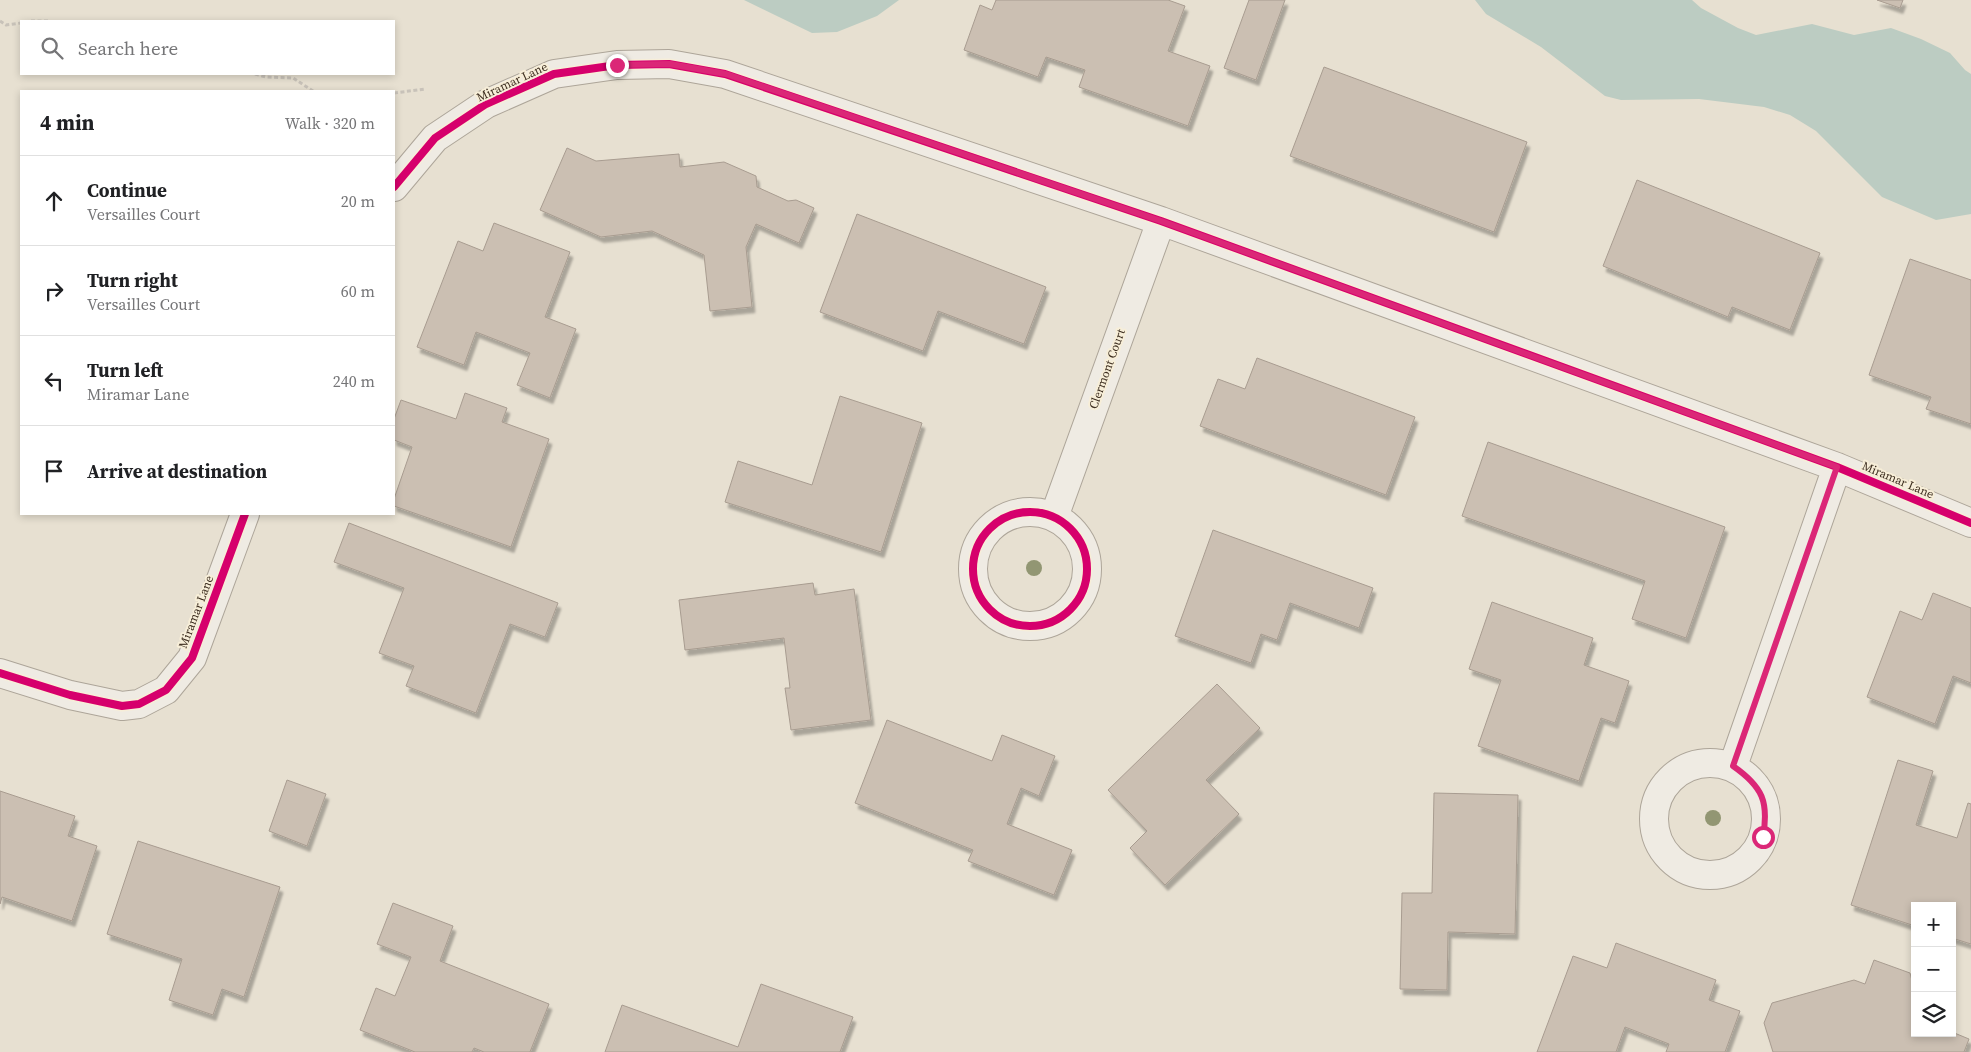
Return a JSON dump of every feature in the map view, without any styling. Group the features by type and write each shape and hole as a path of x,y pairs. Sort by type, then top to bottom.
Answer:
{"street":[{"name":"Miramar Lane","path":"395,186 435,138 486,104 554,74 617,65 670,64 726,74 1161,221 1837,467 1971,523"},
{"name":"Clermont Court","path":"1054,517 1161,221"},
{"path":"1733,766 1837,467"},
{"path":"1033,512 1054,517 1070,529 1082,546 1087,567 1084,588 1073,606 1057,619 1037,626 1016,625 997,616 982,602 974,582 973,561 980,541 994,525 1012,515 1033,512"},
{"name":"Miramar Lane","path":"0,673 70,695 122,706 140,704 166,690 192,658 245,515"},
{"path":"1713,762 1733,766 1750,778 1762,796 1766,817 1763,837 1753,856 1737,869 1717,876 1696,875 1677,866 1662,851 1654,832 1653,810 1660,791 1674,774 1692,765 1713,762"}],"path":[{"path":"0,21 6,25 20,23"},
{"path":"259,75 293,78 311,90"},
{"path":"395,93 425,89"}],"shaded area":[{"path":"744,0 899,0 877,16 837,32 812,33"},
{"path":"1475,0 1692,0 1701,8 1738,28 1756,35 1812,24 1854,35 1891,28 1921,39 1950,53 1971,74 1971,214 1936,220 1882,197 1816,131 1790,115 1764,107 1699,99 1621,100 1605,96 1541,47 1486,14"}],"building":[{"path":"996,0 1168,0 1185,6 1168,51 1210,66 1188,126 1079,87 1085,70 1046,57 1038,77 964,50 980,5 992,10"},
{"path":"1249,0 1285,0 1256,80 1224,68"},
{"path":"1877,0 1903,0 1900,8"},
{"path":"1324,67 1527,142 1494,232 1290,156"},
{"path":"567,148 596,161 679,154 680,167 724,162 756,176 757,187 788,201 796,200 814,208 799,243 756,224 746,247 752,307 710,311 704,255 652,231 601,237 540,210"},
{"path":"1637,180 1820,253 1790,330 1732,307 1728,317 1603,266"},
{"path":"857,214 1046,287 1024,344 938,311 923,351 820,312"},
{"path":"494,223 570,252 545,317 576,329 550,398 517,385 530,353 476,332 464,365 417,347 458,241 483,251"},
{"path":"1910,259 1971,280 1971,424 1926,409 1931,397 1869,375"},
{"path":"1257,358 1415,417 1386,495 1200,426 1218,379 1245,389"},
{"path":"465,393 507,408 502,422 549,439 511,547 395,506 395,496 412,447 395,440 395,416 401,400 456,419"},
{"path":"840,396 922,423 881,552 725,502 738,461 812,485"},
{"path":"1488,442 1725,527 1686,638 1632,619 1645,581 1462,516"},
{"path":"349,523 558,603 545,637 510,624 476,713 406,686 414,666 379,653 404,588 334,562"},
{"path":"1213,530 1373,588 1359,628 1290,603 1277,640 1261,634 1251,663 1175,636"},
{"path":"813,583 815,595 854,589 871,720 791,730 785,688 790,688 784,638 685,650 679,600"},
{"path":"1933,593 1971,608 1971,683 1953,676 1935,724 1867,697 1900,611 1922,620"},
{"path":"1492,602 1593,638 1584,665 1629,681 1615,723 1601,718 1579,781 1478,746 1501,680 1469,669"},
{"path":"1217,684 1260,728 1206,780 1239,814 1165,885 1130,848 1147,831 1108,790"},
{"path":"887,720 992,761 1002,735 1055,756 1039,796 1021,788 1007,824 1072,850 1054,895 968,861 973,850 855,803"},
{"path":"1898,760 1933,771 1916,825 1957,838 1968,803 1971,804 1971,944 1956,939 1956,902 1911,902 1911,925 1851,905"},
{"path":"287,780 326,794 307,846 269,831"},
{"path":"0,791 75,816 68,836 97,846 72,921 2,897 0,904"},
{"path":"1434,793 1518,795 1515,934 1448,932 1447,990 1400,989 1402,893 1432,893"},
{"path":"138,841 280,887 244,997 222,989 213,1015 169,1000 182,959 107,934"},
{"path":"393,903 453,926 440,961 549,1004 530,1052 484,1052 474,1048 472,1052 415,1052 360,1030 376,988 395,996 411,957 377,944"},
{"path":"1616,943 1716,980 1709,1000 1740,1011 1725,1052 1666,1052 1669,1044 1625,1027 1616,1052 1537,1052 1573,956 1607,968"},
{"path":"1874,960 1910,973 1911,1037 1956,1037 1956,1034 1969,1039 1964,1052 1773,1052 1764,1023 1772,1003 1854,980 1865,984"},
{"path":"761,984 853,1017 840,1052 605,1052 622,1005 738,1047"}],"cycle path":[{"path":"395,186 435,138 486,104 554,74 617,65 669,64 725,74 1161,221 1837,467 1971,523"},
{"path":"1030,512 1052,517 1070,529 1082,547 1087,569 1082,591 1070,609 1052,621 1030,626 1008,621 990,609 978,591 973,569 978,547 990,529 1008,517 1030,512"},
{"path":"0,673 70,695 122,706 139,704 166,690 192,658 245,515"}],"route":[{"path":"617,65 670,64 726,74 1161,221 1837,467 1733,766 1750,778 1762,796 1766,817 1763,837"}]}
